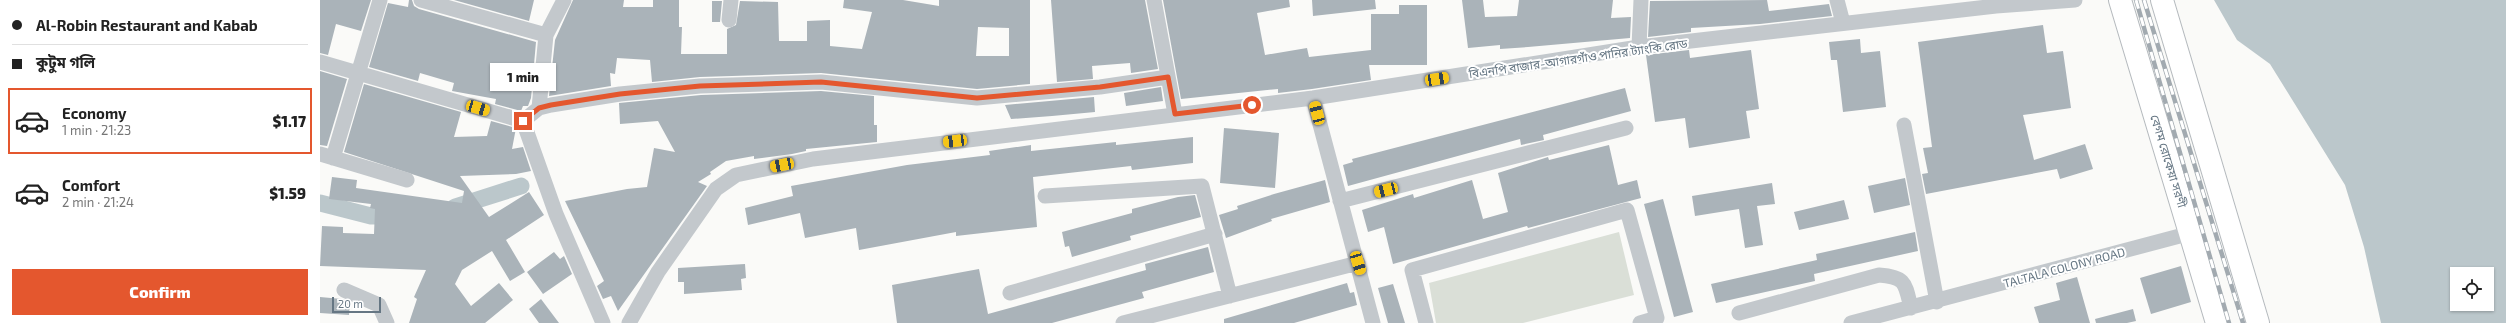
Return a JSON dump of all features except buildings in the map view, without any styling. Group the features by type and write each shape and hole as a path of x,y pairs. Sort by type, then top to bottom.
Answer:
{"main road":[{"name":"বেগম রোকেয়া সরণী","path":"2120,0 2217,323"},
{"path":"2162,0 2258,323"}],"street":[{"path":"380,0 358,72 326,156 407,180"},
{"path":"421,0 546,35"},
{"path":"539,108 546,35 564,0"},
{"path":"729,20 731,0"},
{"path":"1154,0 1175,114"},
{"path":"1639,47 1641,0"},
{"path":"1837,0 1843,23"},
{"name":"বিএনপি বাজার-আগারগাঁও পানির ট্যাংকি রোড","path":"629,323 658,272 716,189 736,175 813,159 1313,98 1639,47 1843,23 2075,0"},
{"path":"320,62 523,121"},
{"path":"523,121 539,108 620,94 700,86 821,82 977,98 1100,87 1168,77"},
{"path":"1313,98 1373,323"},
{"path":"523,121 556,214 603,323"},
{"path":"1904,125 1937,302"},
{"path":"1340,201 1626,128"},
{"path":"1045,196 1202,186 1230,296"},
{"path":"1426,323 1412,270 1627,210 1657,318 1640,323"},
{"name":"TALTALA COLONY ROAD","path":"1851,323 1937,302 2191,233"},
{"path":"1010,293 1215,234"},
{"path":"1123,323 1358,263"},
{"path":"1739,313 1879,275 1901,279 1905,284 1911,308"},
{"path":"344,290 379,305 388,323"}],"shaded area":[{"path":"2214,0 2506,0 2506,323 2381,323 2364,247 2345,185 2270,64 2237,40"},
{"path":"1619,232 1634,295 1523,323 1436,323 1429,283"}],"waterway":[{"path":"455,207 521,186"},
{"path":"320,203 371,216 398,216"}],"railway":[{"path":"2136,0 2229,323"},
{"path":"2144,0 2243,323"}],"route":[{"path":"523,121 539,108 620,94 700,86 821,82 977,98 1017,93 1100,87 1168,77 1175,114 1252,105"}]}
